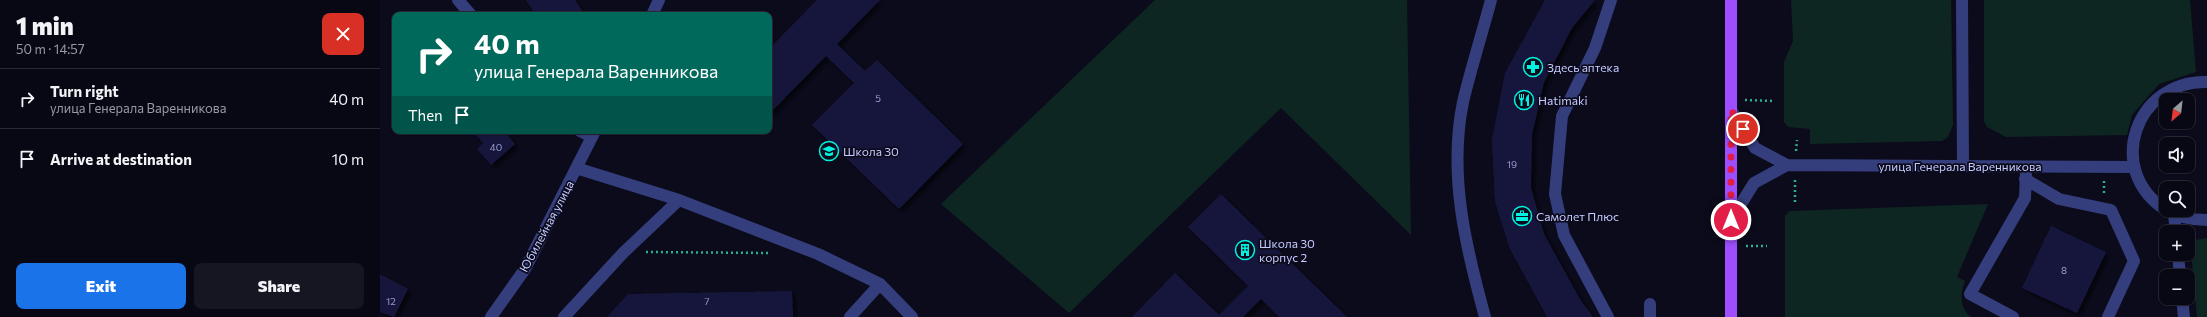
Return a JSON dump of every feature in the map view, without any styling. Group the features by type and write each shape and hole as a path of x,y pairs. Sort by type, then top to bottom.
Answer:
{"main road":[{"path":"1731,0 1731,317"}],"street":[{"path":"458,0 468,12"},
{"path":"653,12 659,0"},
{"path":"1485,317 1468,256 1457,182 1459,138 1463,103 1491,0"},
{"path":"1608,317 1564,235 1554,194 1562,116 1595,48 1611,0"},
{"path":"1962,0 1963,166"},
{"path":"2159,205 2142,187 2134,167 2132,145 2137,124 2148,106 2165,92 2184,84 2207,82"},
{"name":"улица Генерала Варенникова","path":"1731,110 1754,148 1787,166"},
{"name":"Юбилейная улица","path":"491,317 525,269 593,134"},
{"name":"улица Генерала Варенникова","path":"1731,220 1754,183 1787,166 2134,167"},
{"path":"2013,317 1970,294 2025,198 2026,166"},
{"path":"576,168 679,200 818,254 880,284 912,317"},
{"path":"2025,179 2059,199 2111,210 2134,261 2108,317"},
{"path":"564,317 624,252 679,200"},
{"path":"2183,217 2191,220 2207,220"},
{"path":"850,317 880,284"},
{"path":"1650,304 1650,317"},
{"path":"2183,305 2184,317"}],"path":[{"path":"624,252 779,254"}],"green space":[{"path":"1155,0 1407,0 1411,235 1281,108 1069,313 941,204"},
{"path":"1791,0 1951,0 1953,125 1948,137 1942,141 1810,144 1810,129 1788,127 1784,122 1784,62 1793,41"},
{"path":"1984,0 2190,0 2196,72 2159,84 2132,115 2127,135 2006,137 1987,127 1984,121"},
{"path":"1988,204 1957,277 1965,281 1962,290 1962,300 1964,309 1971,317 1785,317 1785,216 1790,211"},
{"path":"2207,238 2207,317 2197,317 2195,269 2193,269 2192,261 2195,261 2195,240"}],"building":[{"path":"526,0 575,0 583,12 534,12"},
{"name":"Школа 30","path":"817,0 880,0 837,44 865,71 877,60 963,144 899,209 812,125 854,83 826,56 772,111 772,46"},
{"path":"1545,0 1595,0 1572,28 1544,82 1532,135 1531,188 1544,234 1580,299 1593,317 1547,317 1510,249 1495,202 1492,140 1505,73"},
{"path":"475,134 507,134 515,144 491,165 477,149 483,143"},
{"name":"Школа 30 корпус 2","path":"1221,194 1347,317 1279,317 1261,299 1243,317 1132,317 1175,273 1219,315 1248,286 1188,227"},
{"path":"2051,226 2106,252 2077,313 2022,288"},
{"path":"380,274 408,289 394,317 380,312"},
{"path":"792,291 793,317 607,317 628,294"}],"place":[{"name":"Здесь аптека","path":"1533,67"},
{"name":"Hatimaki","path":"1524,100"},
{"name":"Школа 30","path":"829,151"},
{"name":"Самолет Плюс","path":"1522,216"},
{"name":"Школа 30 корпус 2","path":"1245,250"}],"route":[{"path":"1731,220 1731,110 1743,129"}]}
